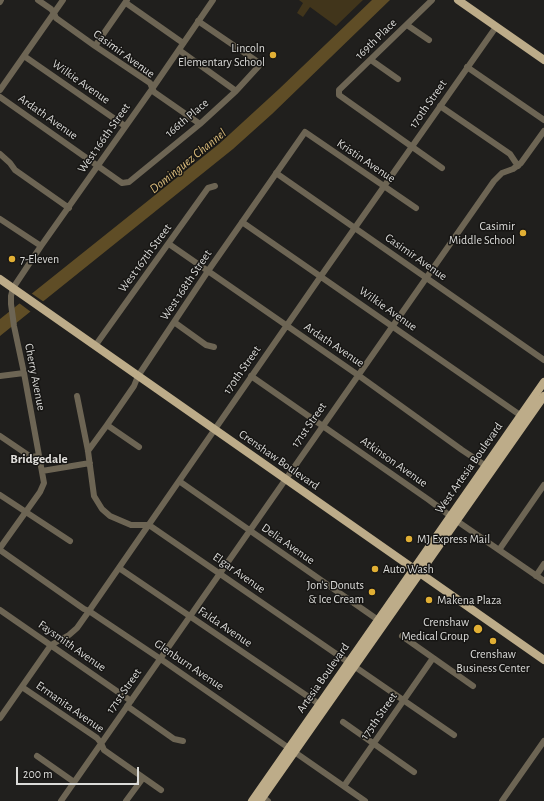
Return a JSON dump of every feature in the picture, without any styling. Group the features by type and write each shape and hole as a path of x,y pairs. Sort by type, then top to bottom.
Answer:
{"main road":[{"path":"458,0 544,60"},
{"name":"Crenshaw Boulevard","path":"0,279 544,660"},
{"name":"West Artesia Boulevard","path":"417,571 450,516 544,382"},
{"name":"West Artesia Boulevard","path":"417,571 457,521 544,396"},
{"name":"Artesia Boulevard","path":"252,801 292,749 417,571"},
{"name":"Artesia Boulevard","path":"264,800 319,704 351,664"}],"street":[{"name":"Casimir Avenue","path":"38,0 51,9 56,18 150,83 154,92 200,124"},
{"path":"0,90 63,0"},
{"name":"West 166th Street","path":"13,288 213,0"},
{"name":"169th Place","path":"412,146 339,95 339,90 432,0"},
{"path":"95,46 126,1 183,43"},
{"name":"166th Place","path":"122,183 129,182 200,124 236,91 260,64 198,21"},
{"path":"407,24 429,40"},
{"name":"170th Street","path":"0,718 51,645 69,635 77,628 251,376 496,27"},
{"path":"179,50 236,91"},
{"name":"Wilkie Avenue","path":"24,56 125,126"},
{"path":"371,60 398,79"},
{"path":"467,67 544,120"},
{"name":"Ardath Avenue","path":"0,97 122,183"},
{"path":"440,106 510,154 518,166"},
{"name":"171st Street","path":"61,801 494,181 502,173 518,166 544,131"},
{"name":"West 168th Street","path":"88,451 134,386 138,376 208,271 305,132"},
{"name":"Kristin Avenue","path":"305,132 383,187 416,208"},
{"path":"412,146 442,168"},
{"path":"0,154 16,170 69,208"},
{"name":"Casimir Avenue","path":"276,173 544,360"},
{"name":"West 167th Street","path":"95,346 208,188 215,186"},
{"path":"0,219 41,246"},
{"name":"Wilkie Avenue","path":"242,222 520,415"},
{"name":"Ardath Avenue","path":"169,244 486,466"},
{"name":"Cherry Avenue","path":"13,288 11,296 11,309 42,471"},
{"path":"174,322 206,345 214,347"},
{"path":"0,376 24,373"},
{"name":"Atkinson Avenue","path":"251,376 544,581"},
{"path":"77,396 88,451 94,496 102,509 110,516 131,525 149,525"},
{"path":"107,425 139,447"},
{"path":"0,436 31,457 39,456"},
{"path":"0,549 40,492 44,484 42,471 90,463"},
{"name":"Delia Avenue","path":"179,481 381,622"},
{"path":"499,550 544,485"},
{"path":"0,495 70,541"},
{"name":"Elgar Avenue","path":"149,525 454,735"},
{"name":"Glenburn Avenue","path":"0,549 84,609 292,749 365,801"},
{"path":"536,576 544,564"},
{"name":"Falda Avenue","path":"119,568 319,704"},
{"name":"Faysmith Avenue","path":"0,610 51,645 174,739 183,741"},
{"path":"402,636 473,686"},
{"name":"175th Street","path":"344,786 433,658"},
{"name":"Ermanita Avenue","path":"22,687 97,738 102,743 104,750 161,790"},
{"path":"343,722 414,772"},
{"path":"502,801 544,741"},
{"path":"37,756 74,782"},
{"path":"126,801 143,778"}],"shaded area":[{"path":"299,0 363,0 336,26 310,7 303,17 297,13 303,3"},
{"path":"372,0 390,0 272,114 233,149 0,336 0,319 219,144"}],"pier":[{"path":"31,293 44,302 31,312 19,303"}],"place":[{"name":"Lincoln Elementary School","path":"273,55"},
{"name":"Casimir Middle School","path":"523,233"},
{"name":"7-Eleven","path":"12,259"},
{"name":"MJ Express Mail","path":"409,539"},
{"name":"Auto Wash","path":"375,569"},
{"name":"Jon's Donuts & Ice Cream","path":"372,592"},
{"name":"Makena Plaza","path":"429,600"},
{"name":"Crenshaw Medical Group","path":"478,629"},
{"name":"Crenshaw Business Center","path":"493,641"}],"district":[{"name":"Bridgedale","path":"39,459"}],"water label":[{"name":"Dominguez Channel","path":"188,161"}]}
